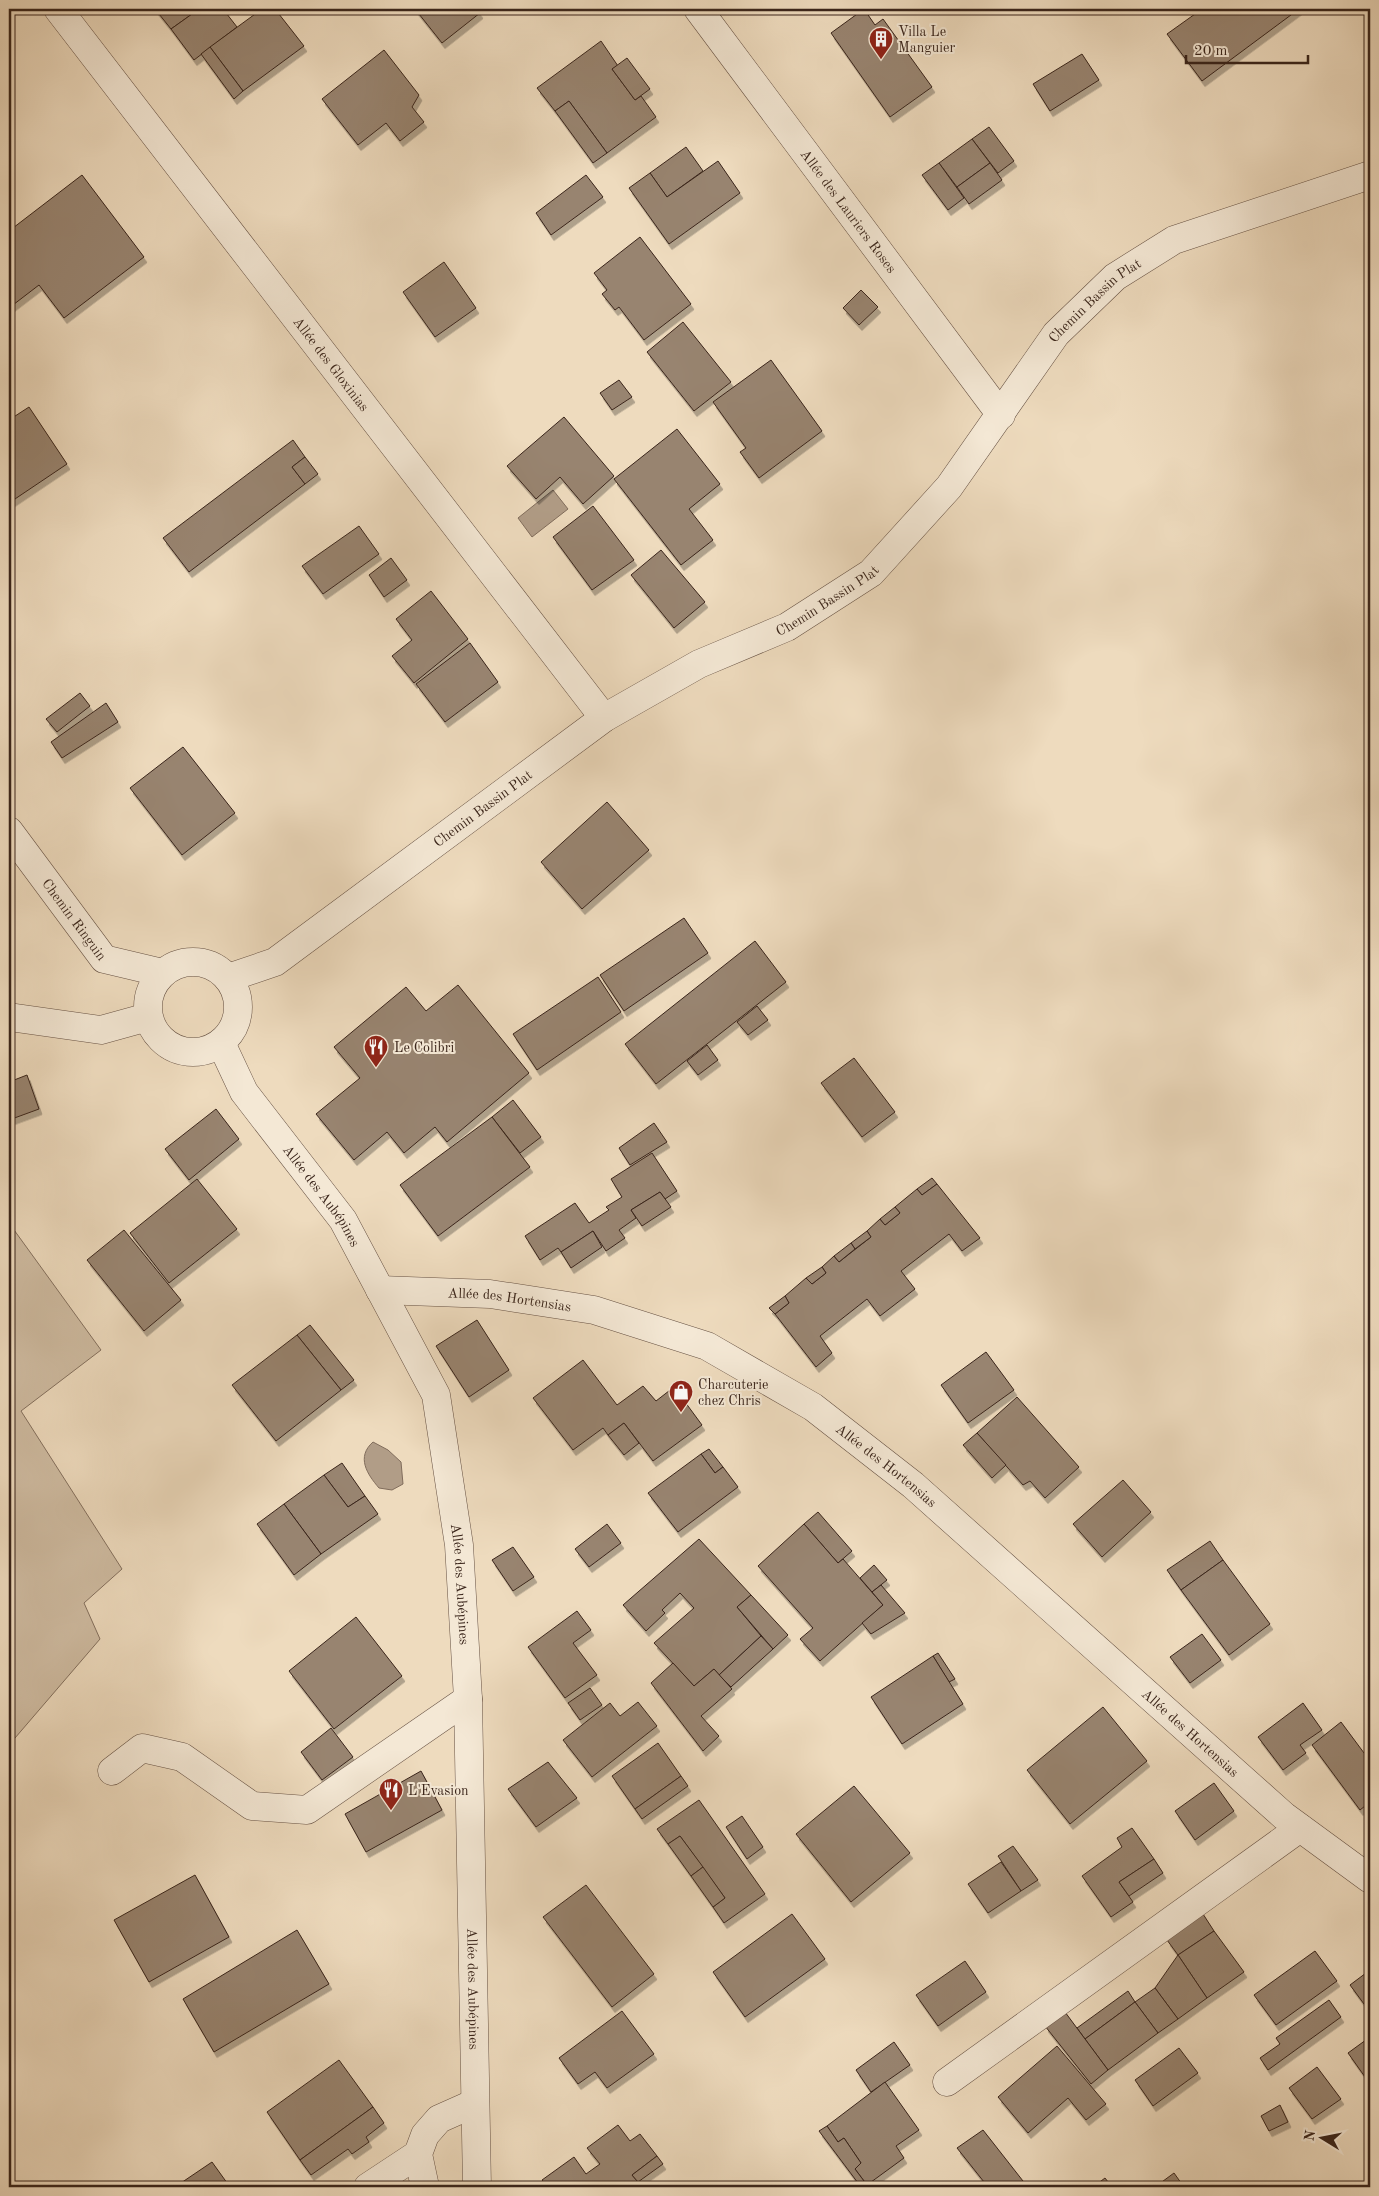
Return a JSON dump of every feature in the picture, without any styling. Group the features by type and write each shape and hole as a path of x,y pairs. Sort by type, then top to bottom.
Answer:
{"street":[{"name":"Allée des Gloxinias","path":"58,9 604,718"},
{"name":"Allée des Lauriers Roses","path":"698,9 1001,415"},
{"name":"Chemin Bassin Plat","path":"228,978 275,962 604,718 699,664 786,628 871,573 949,487 1056,334 1115,277 1174,240 1370,175"},
{"name":"Chemin Ringuin","path":"9,832 104,958 162,973"},
{"path":"197,962 218,969 228,978 235,991 238,1005 236,1019 231,1032 221,1043 208,1050 192,1053 178,1050 164,1043 154,1031 148,1017 149,993 162,973 175,964 197,962"},
{"path":"9,1017 101,1030 148,1017"},
{"name":"Allée des Aubépines","path":"221,1043 244,1092 343,1220 436,1395 459,1546 468,1699 477,2187"},
{"name":"Allée des Hortensias","path":"380,1290 490,1294 594,1310 708,1346 813,1407 913,1485 1300,1828 1370,1879"},
{"path":"112,1771 142,1748 182,1756 252,1806 307,1810 468,1699"},
{"path":"947,2082 1300,1828"},
{"path":"368,2187 418,2154 426,2135 439,2119 475,2102"},
{"path":"418,2154 425,2187"}],"shaded area":[{"path":"553,490 568,509 532,537 518,518"},
{"path":"9,1223 101,1350 21,1411 122,1569 84,1603 100,1639 9,1745"},
{"path":"373,1442 388,1450 401,1462 403,1484 392,1490 379,1488 367,1471 364,1459 365,1454"}],"building":[{"path":"155,9 188,9 192,14 171,29"},
{"path":"188,9 223,9 237,27 194,60 171,29 192,14"},
{"path":"262,9 275,9 304,46 243,91 210,47"},
{"path":"415,9 477,9 480,13 442,43"},
{"name":"Villa Le Manguier","path":"864,9 875,25 883,19 932,87 890,117 831,33"},
{"path":"1202,9 1299,9 1202,81 1167,34"},
{"path":"601,41 618,66 612,69 635,100 641,96 656,117 607,153 569,101 555,111 537,88"},
{"path":"210,47 243,91 234,99 201,54"},
{"path":"384,50 419,95 412,107 424,122 400,141 386,123 358,145 322,99"},
{"path":"1082,54 1099,80 1050,111 1033,84"},
{"path":"627,58 650,89 635,100 612,69"},
{"path":"569,101 607,153 593,163 555,111"},
{"path":"989,127 1014,161 998,173 972,139"},
{"path":"972,139 990,163 957,187 939,163"},
{"path":"686,147 703,171 667,197 650,173"},
{"path":"718,161 740,193 669,244 629,188 650,173 667,197"},
{"path":"939,163 964,198 948,210 922,175"},
{"path":"990,163 1002,180 969,204 957,187"},
{"path":"82,175 144,257 64,318 39,285 9,308 9,231"},
{"path":"586,175 603,197 551,235 536,213"},
{"path":"640,237 691,304 644,340 619,307 615,310 602,294 607,290 594,273"},
{"path":"444,262 476,308 435,337 403,292"},
{"path":"861,290 878,307 859,325 843,308"},
{"path":"683,322 731,382 694,411 647,352"},
{"path":"771,360 822,431 759,478 740,452 746,448 713,402"},
{"path":"619,380 632,397 612,410 600,393"},
{"path":"29,407 67,464 9,503 9,420"},
{"path":"564,417 614,476 583,504 560,477 536,499 507,466"},
{"path":"677,429 720,484 689,509 713,540 681,565 614,479"},
{"path":"293,440 305,457 292,467 305,484 189,572 163,538"},
{"path":"305,457 318,474 305,484 292,467"},
{"path":"593,506 634,560 592,590 553,537"},
{"path":"359,526 379,554 323,594 302,566"},
{"path":"661,550 705,602 674,628 631,575"},
{"path":"391,558 407,580 384,597 369,575"},
{"path":"431,591 468,639 414,683 392,656 412,640 396,619"},
{"path":"470,643 498,682 445,722 416,684"},
{"path":"80,693 90,706 57,732 46,719"},
{"path":"106,703 118,722 62,758 51,742"},
{"path":"183,747 235,813 182,855 130,788"},
{"path":"607,802 649,850 582,909 541,862"},
{"path":"684,918 708,953 624,1011 600,975"},
{"path":"755,941 786,982 656,1084 625,1044"},
{"path":"598,977 621,1012 537,1070 513,1034"},
{"path":"458,985 529,1073 447,1142 435,1127 404,1153 387,1132 354,1160 316,1114 360,1078 334,1047 406,987 426,1011"},
{"path":"757,1006 768,1020 748,1035 737,1022"},
{"path":"707,1045 718,1060 698,1075 687,1061"},
{"path":"854,1058 895,1112 862,1137 821,1083"},
{"path":"27,1075 39,1109 9,1120 9,1082"},
{"path":"513,1100 541,1137 520,1153 492,1117"},
{"path":"216,1109 239,1139 189,1180 165,1149"},
{"path":"492,1117 530,1167 438,1236 400,1185"},
{"path":"654,1123 667,1142 630,1165 619,1148"},
{"path":"652,1153 677,1191 665,1199 660,1192 631,1210 636,1218 619,1230 625,1238 606,1251 593,1231 561,1252 558,1248 540,1260 525,1236 575,1203 589,1223 609,1210 606,1207 622,1197 611,1179"},
{"path":"932,1178 937,1184 922,1195 917,1189"},
{"path":"197,1179 237,1229 169,1283 130,1233"},
{"path":"937,1184 980,1238 962,1251 949,1234 901,1271 915,1289 880,1316 867,1299 820,1336 832,1353 816,1367 775,1314 789,1303 785,1296 806,1278 812,1284 826,1273 822,1267 834,1256 839,1262 871,1237 867,1231 880,1219 885,1225 900,1213 895,1207 917,1189 922,1195"},
{"path":"660,1192 671,1207 642,1226 631,1210"},
{"path":"895,1207 900,1213 885,1225 880,1219"},
{"path":"124,1230 181,1300 144,1331 87,1260"},
{"path":"593,1231 602,1247 571,1268 561,1252"},
{"path":"867,1231 871,1237 855,1249 851,1243"},
{"path":"851,1243 855,1249 839,1262 834,1256"},
{"path":"822,1267 826,1273 812,1284 806,1278"},
{"path":"785,1296 789,1303 775,1314 769,1308"},
{"path":"477,1320 509,1370 469,1397 436,1346"},
{"path":"310,1325 354,1380 341,1390 297,1335"},
{"path":"297,1335 341,1390 276,1441 232,1385"},
{"path":"986,1352 1014,1390 968,1423 941,1385"},
{"path":"583,1360 617,1405 643,1386 656,1401 674,1387 702,1425 653,1461 624,1423 608,1435 603,1428 573,1450 533,1398"},
{"path":"1017,1397 1079,1467 1045,1498 1030,1481 1023,1485 977,1433"},
{"path":"624,1423 639,1443 624,1455 608,1435"},
{"path":"977,1433 1006,1465 992,1478 963,1445"},
{"path":"709,1449 723,1467 715,1473 701,1454"},
{"path":"701,1454 715,1473 723,1467 738,1487 678,1532 648,1493"},
{"path":"342,1463 365,1496 348,1507 324,1475"},
{"path":"324,1475 348,1507 365,1496 378,1514 321,1554 284,1504"},
{"path":"1123,1480 1151,1512 1102,1557 1073,1524"},
{"path":"284,1504 321,1554 294,1575 257,1524"},
{"path":"818,1512 852,1551 838,1563 804,1524"},
{"path":"607,1524 621,1543 589,1567 575,1549"},
{"path":"804,1524 838,1563 843,1559 883,1605 820,1661 800,1639 813,1628 758,1566"},
{"path":"699,1539 751,1595 737,1607 761,1636 719,1675 714,1669 694,1686 654,1643 694,1608 680,1593 662,1610 665,1613 646,1631 623,1605"},
{"path":"1210,1541 1223,1560 1181,1590 1167,1570"},
{"path":"513,1547 534,1577 513,1591 492,1560"},
{"path":"1223,1560 1270,1624 1229,1655 1181,1590"},
{"path":"874,1565 887,1580 872,1592 860,1578"},
{"path":"881,1585 905,1613 871,1634 862,1623 883,1605 872,1592"},
{"path":"751,1595 788,1635 773,1649 737,1607"},
{"path":"577,1611 591,1630 573,1643 597,1675 565,1698 528,1647"},
{"path":"356,1617 402,1676 334,1729 289,1671"},
{"path":"1202,1634 1221,1660 1190,1683 1170,1657"},
{"path":"761,1636 773,1649 731,1687 719,1675"},
{"path":"938,1653 955,1679 949,1682 933,1656"},
{"path":"933,1656 963,1704 902,1744 871,1697"},
{"path":"673,1663 694,1686 714,1669 732,1689 701,1716 719,1736 703,1751 651,1683"},
{"path":"590,1688 602,1705 580,1720 568,1703"},
{"path":"638,1702 657,1726 592,1777 563,1740 610,1703 620,1716"},
{"path":"1303,1703 1322,1730 1300,1745 1306,1753 1283,1770 1258,1737"},
{"path":"1103,1707 1147,1761 1070,1824 1027,1770"},
{"path":"1341,1722 1370,1761 1370,1802 1360,1810 1312,1745"},
{"path":"331,1728 353,1757 322,1780 301,1752"},
{"path":"658,1743 681,1776 635,1809 612,1776"},
{"path":"548,1762 577,1798 536,1827 508,1789"},
{"path":"421,1771 442,1810 366,1852 345,1814"},
{"path":"681,1776 688,1786 642,1819 635,1809"},
{"path":"1214,1783 1234,1811 1195,1840 1175,1811"},
{"path":"854,1786 910,1853 851,1902 796,1834"},
{"path":"699,1800 765,1894 724,1923 713,1907 725,1898 680,1836 668,1844 657,1829"},
{"path":"742,1816 763,1847 747,1859 726,1827"},
{"path":"1132,1828 1154,1859 1119,1882 1133,1902 1111,1917 1082,1876 1122,1847 1117,1838"},
{"path":"680,1836 703,1867 691,1876 668,1844"},
{"path":"1013,1846 1038,1880 1021,1891 998,1856"},
{"path":"1154,1859 1163,1873 1129,1896 1119,1882"},
{"path":"1001,1862 1021,1891 988,1913 968,1884"},
{"path":"703,1867 725,1898 713,1907 691,1876"},
{"path":"195,1875 229,1937 149,1982 114,1920"},
{"path":"586,1885 654,1974 612,2007 543,1917"},
{"path":"792,1914 825,1959 745,2017 713,1972"},
{"path":"1203,1914 1214,1931 1178,1955 1167,1940"},
{"path":"297,1930 329,1984 214,2052 183,1999"},
{"path":"1214,1931 1244,1972 1207,1998 1178,1955"},
{"path":"1315,1951 1337,1981 1276,2025 1254,1995"},
{"path":"1178,1955 1207,1998 1178,2019 1155,1988"},
{"path":"965,1961 986,1992 938,2026 916,1995"},
{"path":"1370,1970 1370,1999 1364,2004 1350,1985"},
{"path":"1155,1988 1178,2019 1158,2033 1135,2002"},
{"path":"1128,1991 1135,2002 1085,2039 1077,2028"},
{"path":"1329,2000 1341,2017 1268,2070 1260,2058 1280,2044 1276,2038"},
{"path":"1135,2002 1158,2033 1108,2070 1085,2039"},
{"path":"622,2011 654,2054 607,2088 595,2072 578,2084 559,2058"},
{"path":"1065,2012 1108,2070 1091,2084 1045,2026"},
{"path":"1370,2037 1370,2084 1348,2053"},
{"path":"894,2042 910,2065 871,2092 856,2070"},
{"path":"1057,2046 1106,2104 1086,2120 1068,2098 1028,2133 998,2097"},
{"path":"1179,2048 1198,2073 1153,2106 1135,2080"},
{"path":"339,2060 373,2107 300,2160 267,2112"},
{"path":"1317,2067 1341,2099 1312,2119 1289,2088"},
{"path":"885,2082 919,2130 896,2146 904,2158 867,2185 855,2169 861,2163 844,2138 838,2142 827,2126"},
{"path":"1280,2105 1288,2122 1269,2131 1261,2116"},
{"path":"373,2107 384,2123 366,2137 369,2142 352,2154 348,2149 311,2175 300,2160"},
{"path":"618,2125 630,2141 640,2134 657,2156 632,2175 638,2182 631,2187 548,2187 542,2180 574,2157 586,2174 600,2164 587,2148"},
{"path":"827,2126 838,2142 844,2138 861,2163 855,2169 867,2185 864,2187 861,2187 819,2131"},
{"path":"983,2130 1023,2181 1015,2187 988,2187 957,2148"},
{"path":"657,2156 663,2164 638,2182 632,2175"},
{"path":"212,2162 230,2187 175,2187"},
{"path":"1174,2173 1184,2187 1155,2187"},
{"path":"1105,2178 1112,2187 1093,2187"}],"place":[{"name":"Villa Le Manguier","path":"881,60"},
{"name":"Le Colibri","path":"376,1068"},
{"name":"Charcuterie chez Chris","path":"681,1413"},
{"name":"L'Evasion","path":"391,1811"}]}
